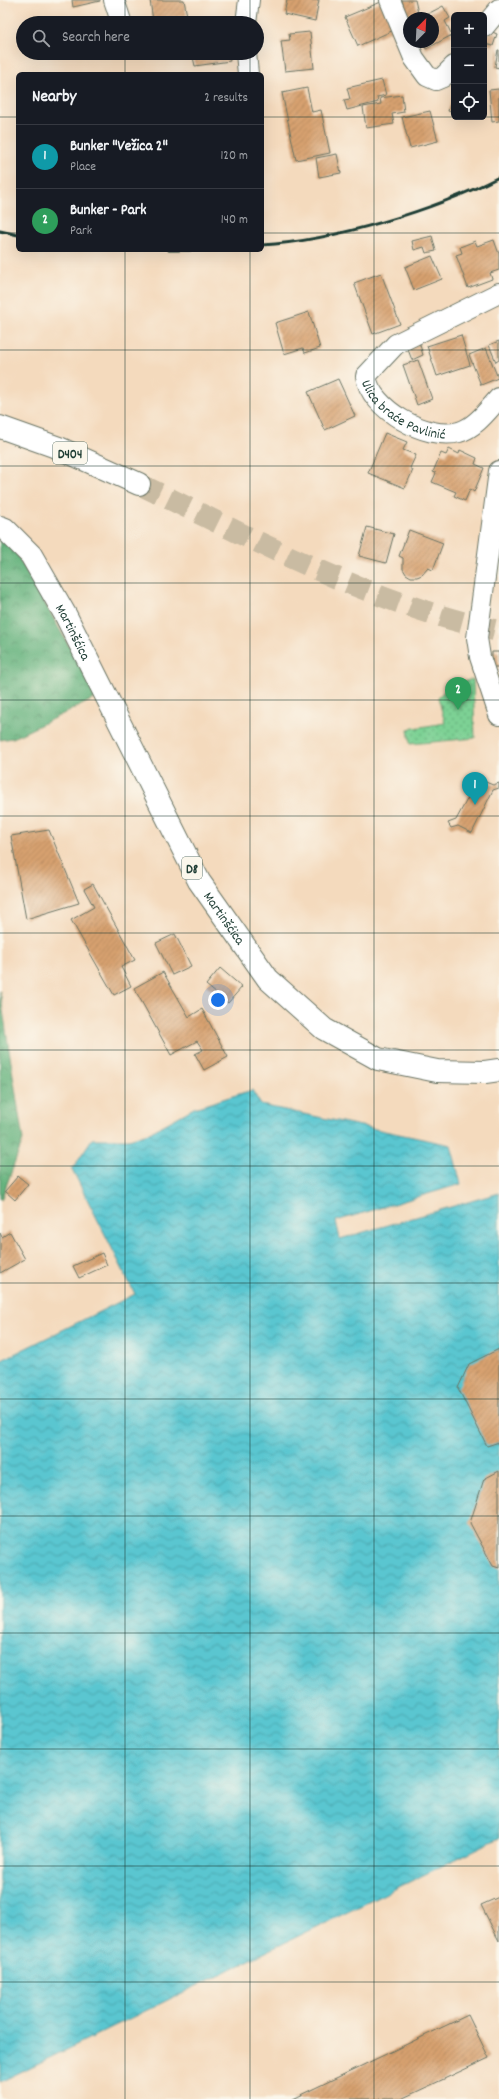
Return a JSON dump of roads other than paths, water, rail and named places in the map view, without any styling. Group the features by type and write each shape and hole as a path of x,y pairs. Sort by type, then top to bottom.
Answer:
{"main road":[{"name":"D404","path":"0,427 59,448 139,484"},
{"name":"Martinšćica","path":"0,527 5,529 31,555 66,616 199,881 268,979 324,1029 378,1059 437,1071 485,1072 499,1070"}],"street":[{"path":"114,0 120,16"},
{"path":"247,16 249,0"},
{"path":"390,0 414,58 427,76 436,80 443,77 451,69"},
{"path":"487,23 499,9"},
{"path":"247,60 248,72"},
{"name":"Ulica braće Pavlinić","path":"499,293 396,344 366,376 367,382 375,394 393,413 410,425 440,434 459,432 469,427 499,398"},
{"path":"499,471 477,638 480,657 499,715"}],"water":[{"path":"252,1090 261,1105 451,1145 461,1184 336,1221 340,1239 499,1193 499,1838 0,2082 0,1361 135,1294 72,1169 92,1139 129,1139 151,1132 194,1108"}],"tunnel":[{"path":"139,484 271,548 360,587 405,605 499,631"}],"railway":[{"path":"264,245 320,237 383,222 445,201 499,177"},
{"path":"0,231 16,235"}],"place":[{"name":"Bunker - Park","path":"458,710"},
{"name":"Bunker \"Vežica 2\"","path":"475,805"}]}
